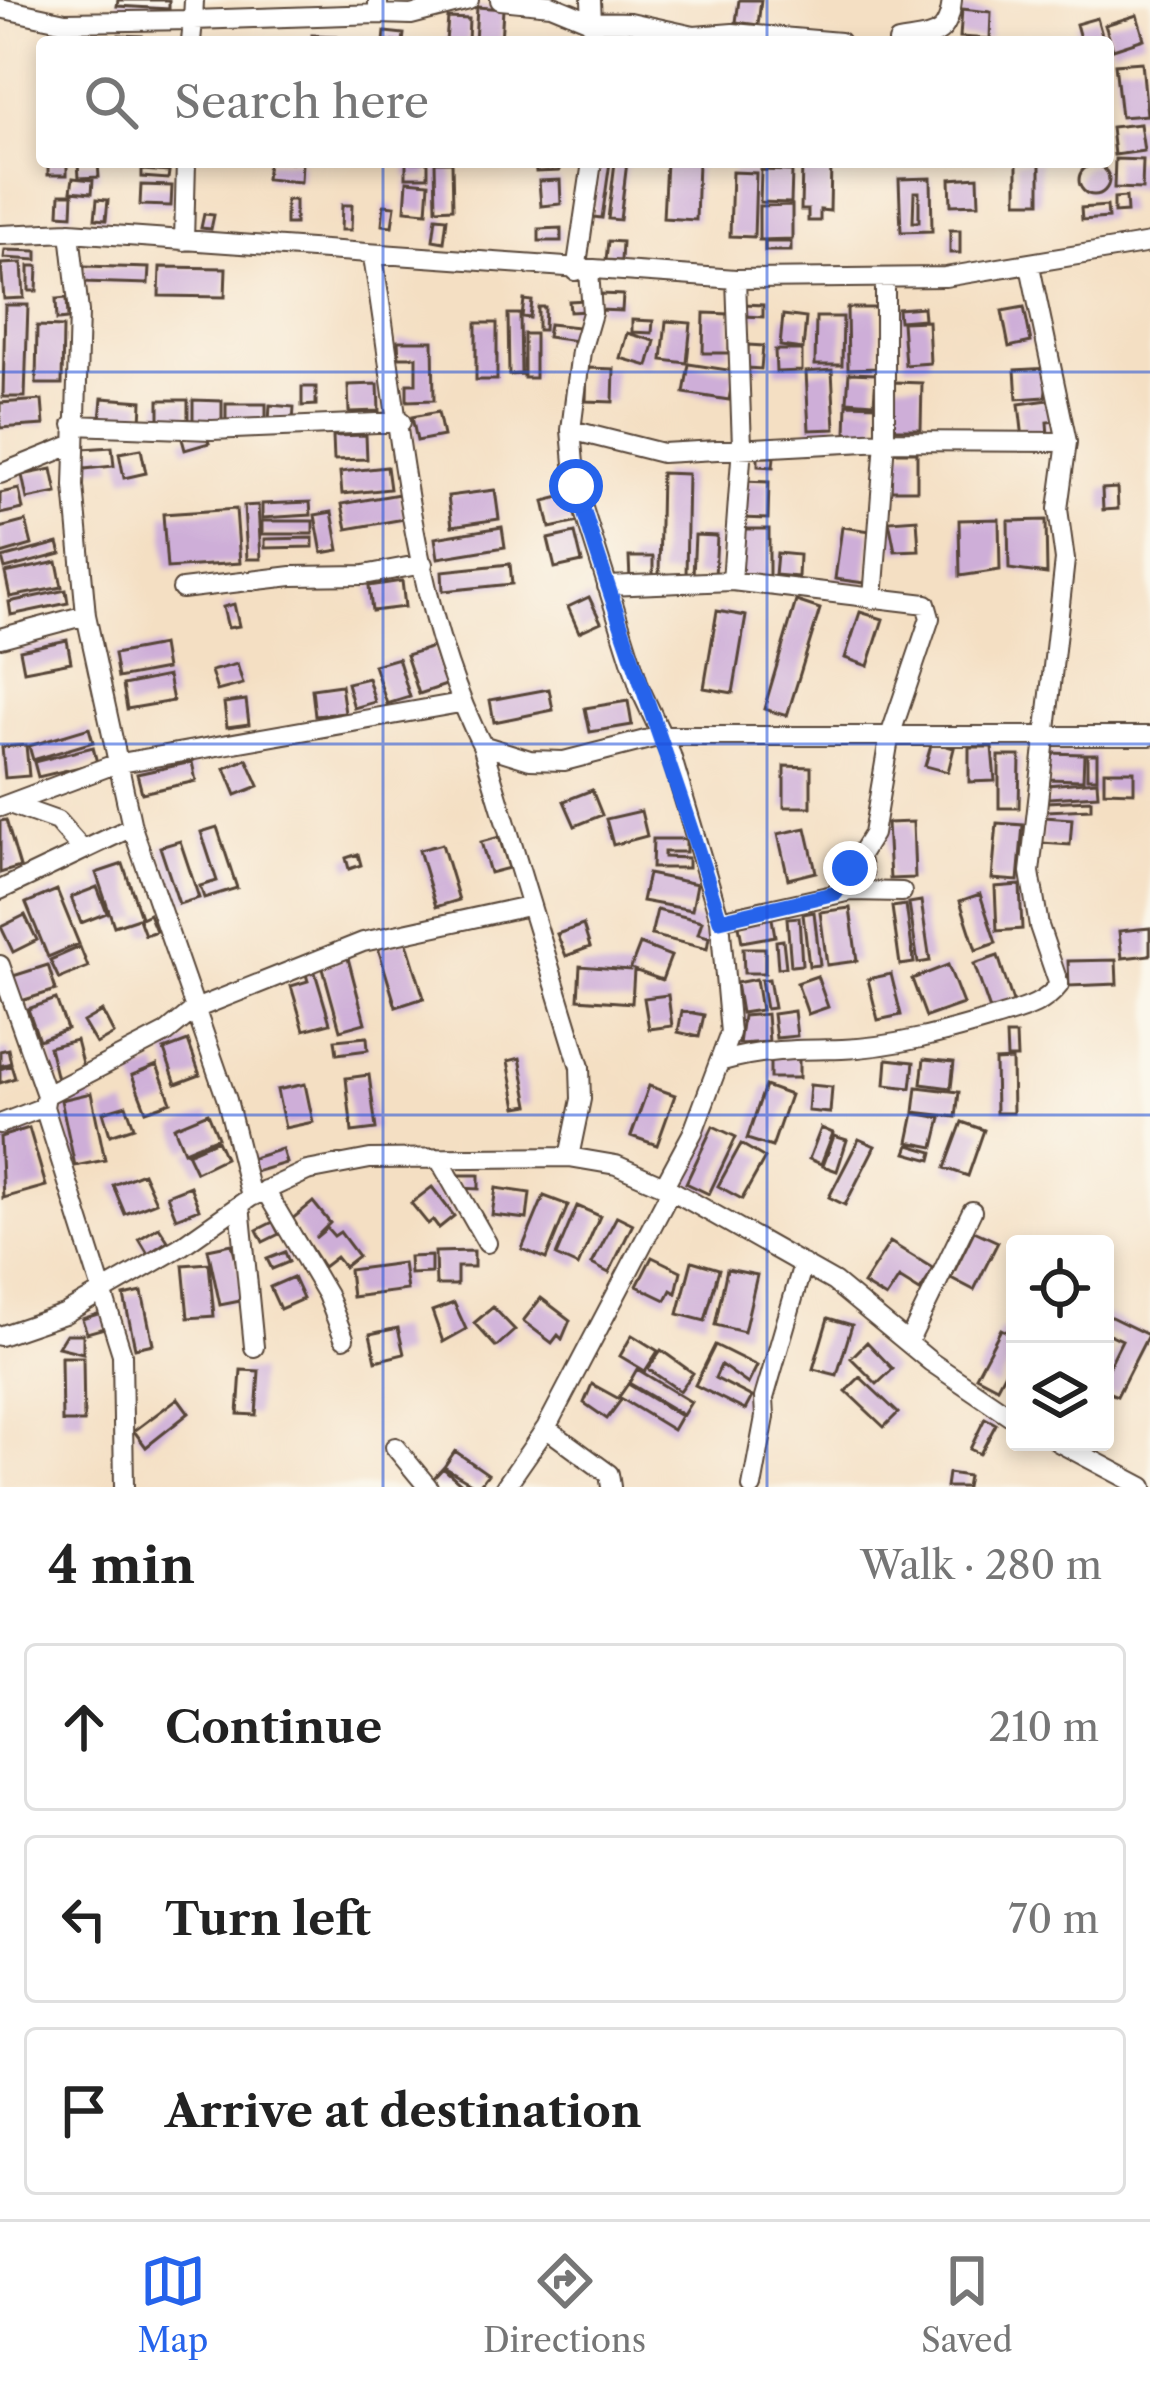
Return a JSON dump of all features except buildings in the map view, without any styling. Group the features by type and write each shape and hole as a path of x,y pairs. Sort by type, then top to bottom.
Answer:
{"street":[{"path":"0,8 65,22 194,10 378,7 411,15 469,0"},
{"path":"500,0 551,5 590,21 630,22 694,36 769,36"},
{"path":"591,0 592,36"},
{"path":"925,36 943,32 950,24 952,0"},
{"path":"184,241 186,168"},
{"path":"505,1487 546,1428 668,1188 723,1061 730,1033 720,920 576,486 571,430 580,351 592,313 583,271 592,168"},
{"path":"70,232 80,312 73,435 86,615 131,826 227,1100 252,1197 249,1251 254,1347"},
{"path":"0,235 70,232 736,279 885,280 1030,266 1150,243"},
{"path":"374,257 423,564 460,703 482,745 527,906 580,1067 581,1099 569,1157"},
{"path":"723,1061 793,1047 844,1049 934,1037 1049,999 1059,985 1039,926 1030,872 1066,560 1058,509 1067,442 1030,266"},
{"path":"732,581 742,446 736,279"},
{"path":"873,599 885,440 885,280"},
{"path":"0,474 73,435 401,422"},
{"path":"571,430 662,453 716,454 742,446 885,440 1067,442"},
{"path":"182,589 292,576 364,575 423,564"},
{"path":"608,586 732,581 926,604 930,610 890,739 873,834 836,893"},
{"path":"0,638 86,615"},
{"path":"4,806 115,764 460,703"},
{"path":"482,745 530,760 564,761 662,736 1150,736"},
{"path":"4,806 56,821 80,847"},
{"path":"0,890 131,826"},
{"path":"720,920 836,893 902,892"},
{"path":"0,1124 166,1033 195,1010 363,942 527,906"},
{"path":"1,968 122,1354 124,1487"},
{"path":"0,1336 64,1314 252,1197 307,1171 370,1159 569,1157 616,1166 668,1188 803,1264 868,1306 908,1343 1006,1413"},
{"path":"440,1160 487,1244"},
{"path":"252,1197 327,1295 344,1338"},
{"path":"908,1343 972,1211"},
{"path":"752,1487 766,1418 764,1398 803,1264"},
{"path":"546,1428 609,1474 611,1487"},
{"path":"394,1447 428,1487"},
{"path":"1075,1451 1143,1487"}],"route":[{"path":"576,486 640,688 671,755 720,920 836,893 850,868"}]}
